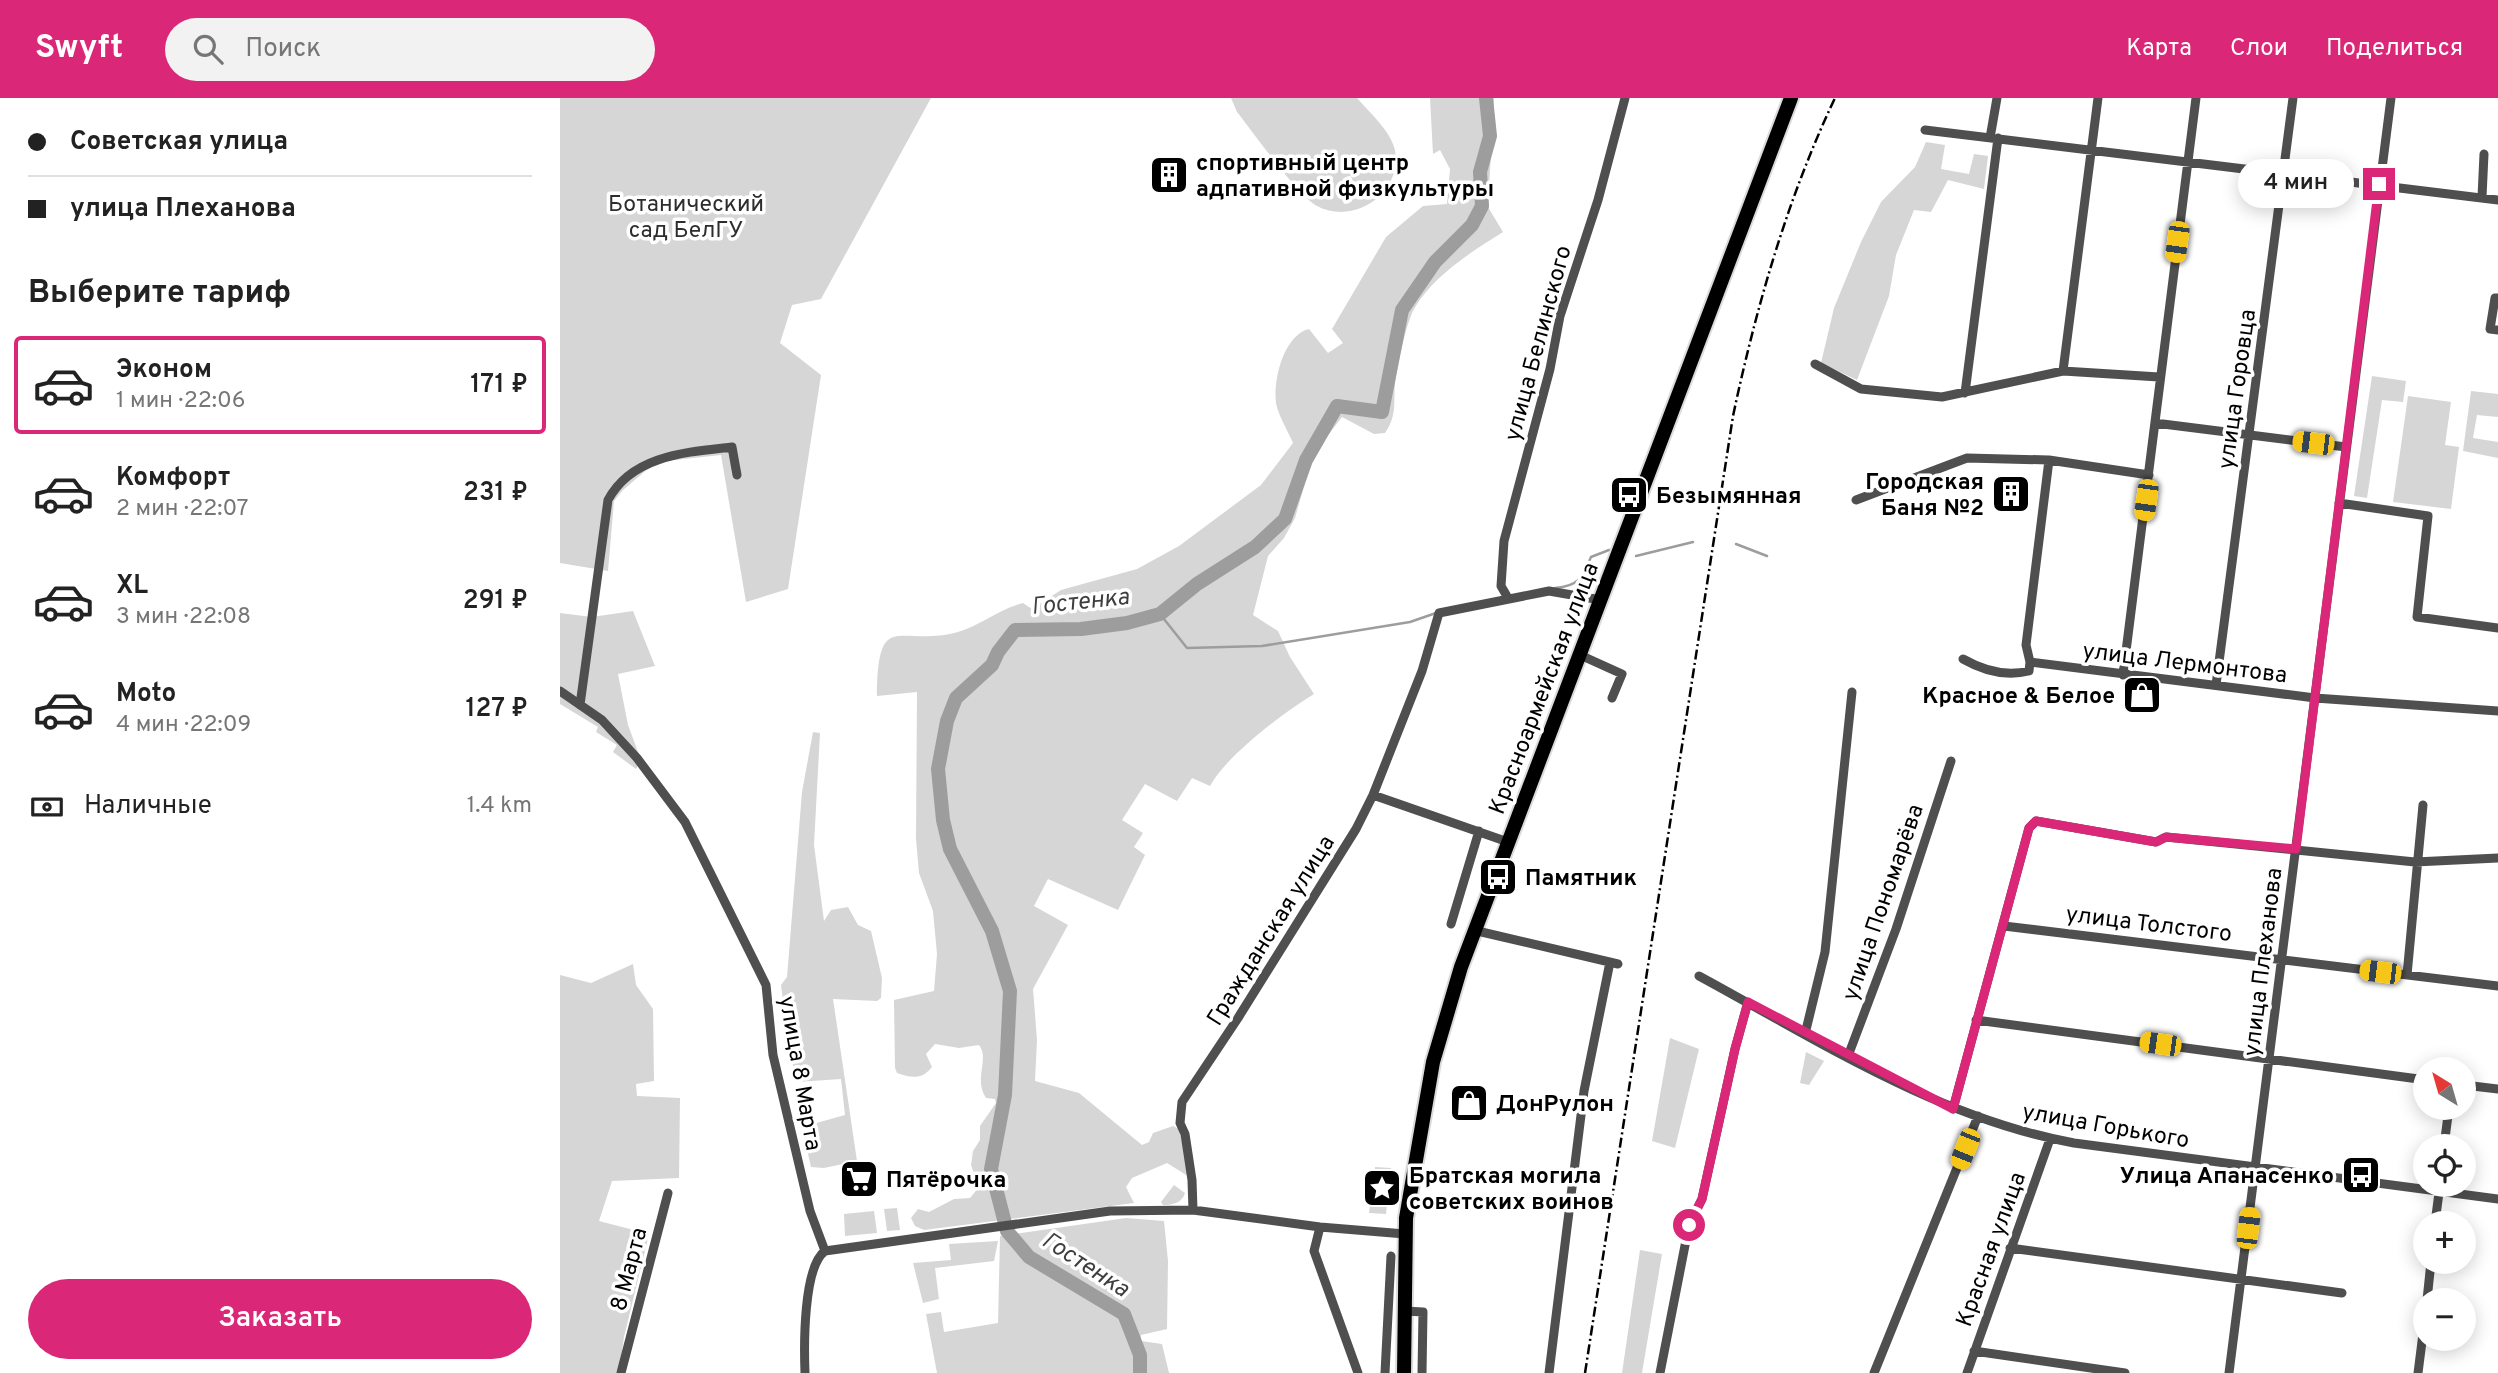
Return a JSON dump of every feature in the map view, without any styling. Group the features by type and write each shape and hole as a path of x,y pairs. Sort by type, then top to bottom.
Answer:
{"main road":[{"name":"Красноармейская улица","path":"1404,1373 1405,1234 1416,1149 1433,1062 1473,930 1791,98"}],"street":[{"name":"улица Белинского","path":"1508,598 1501,586 1504,541 1550,369 1560,316 1598,200 1625,98"},
{"path":"1965,393 1997,98"},
{"path":"2063,371 2098,98"},
{"path":"2123,674 2149,475 2158,377 2196,98"},
{"name":"улица Горовца","path":"2216,685 2293,98"},
{"name":"улица Плеханова","path":"2229,1373 2391,98"},
{"path":"1925,130 2498,200"},
{"path":"2482,197 2484,154"},
{"path":"2498,299 2495,298 2490,329 2498,330"},
{"path":"1815,364 1861,388 1942,397 2063,371 2158,377"},
{"path":"2155,423 2346,447"},
{"path":"580,705 608,500 615,486 667,454 732,447 737,475"},
{"path":"1856,500 1967,458 2049,460 2149,475"},
{"path":"2031,662 2026,645 2049,460"},
{"path":"2339,503 2428,516 2417,617 2498,628"},
{"path":"1508,598 1549,591 1601,600"},
{"name":"Гражданская улица","path":"1193,1210 1192,1180 1179,1113 1182,1101 1332,871 1373,795 1422,671 1439,613 1508,598"},
{"path":"1580,655 1622,674 1612,698"},
{"name":"улица Лермонтова","path":"1963,659 1981,669 2015,674 2029,671 2031,662 2315,698 2498,711"},
{"name":"улица 8 Марта","path":"560,691 602,720 637,758 685,822 766,985 773,1055 808,1203 825,1251"},
{"path":"1805,1034 1825,953 1852,692"},
{"name":"улица Пономарёва","path":"1848,1056 1896,929 1951,761"},
{"path":"1373,795 1508,842"},
{"path":"2407,975 2423,805"},
{"path":"1953,1109 2029,828 2042,820 2156,842 2166,837 2416,862 2498,858"},
{"path":"1451,924 1479,831"},
{"name":"улица Толстого","path":"2004,926 2498,986"},
{"path":"1473,930 1614,963 1584,1091 1549,1373"},
{"name":"улица Горького","path":"1699,976 1805,1034 1953,1109 2050,1139 2255,1168 2413,1185"},
{"path":"1660,1373 1689,1225 1702,1199 1748,1002"},
{"path":"1976,1020 2413,1078"},
{"path":"2476,1086 2498,1089"},
{"path":"1874,1373 1978,1116"},
{"name":"Красная улица","path":"1967,1373 2050,1139"},
{"name":"8 Марта","path":"621,1373 668,1193"},
{"name":"улица Горького","path":"2476,1195 2498,1199"},
{"path":"805,1373 805,1320 814,1269 825,1251 1110,1211 1193,1210 1320,1227 1405,1234"},
{"path":"1320,1227 1314,1251 1358,1373"},
{"path":"2010,1248 2342,1293"},
{"path":"1385,1373 1391,1256"},
{"path":"1405,1311 1423,1312 1422,1373"},
{"path":"1974,1351 2125,1373"},
{"path":"2418,1373 2421,1351"}],"green space":[{"name":"Ботанический сад БелГУ","path":"560,98 931,98 821,299 792,305 780,343 821,375 788,589 746,602 721,455 656,462 623,490 614,501 608,571 560,563"},
{"path":"1231,98 1357,98 1389,136 1395,150 1396,165 1392,179 1373,201 1360,208 1346,212 1317,206 1276,163 1237,112"},
{"path":"1430,98 1494,98 1488,207 1503,232 1442,275 1422,297 1411,316 1403,342 1396,377 1394,412 1385,433 1374,434 1342,417 1313,455 1295,518 1284,538 1268,556 1253,615 1278,631 1290,657 1314,694 1242,748 1210,786 1192,778 1177,801 1145,784 1122,820 1143,833 1134,847 1145,855 1118,910 1048,879 1034,906 1068,925 1033,989 1037,1040 1035,1081 1079,1093 1142,1145 1149,1142 1153,1133 1173,1126 1179,1129 1191,1178 1167,1163 1132,1178 1126,1187 1134,1203 924,1230 915,1226 911,1218 918,1209 929,1212 954,1199 970,1198 979,1187 971,1165 973,1151 980,1140 980,1126 996,1103 995,1099 986,1098 982,1091 983,1057 979,1045 959,1048 935,1044 926,1054 932,1067 920,1076 902,1075 897,1073 895,1068 894,1000 934,991 937,954 933,911 919,873 916,839 917,692 877,696 882,651 887,641 895,637 937,636 958,632 1014,606 1023,603 1032,609 1061,590 1137,569 1179,546 1261,485 1293,443 1276,403 1276,382 1287,349 1300,333 1309,329 1328,353 1343,343 1332,329 1386,237 1423,206 1447,204 1450,169 1440,150 1433,154"},
{"path":"1926,142 1945,145 1941,169 1969,174 1974,154 1988,156 1984,189 1948,180 1931,212 1914,210 1896,255 1889,296 1857,380 1821,363 1834,308 1881,202 1915,167"},
{"path":"2372,376 2406,381 2403,402 2382,400 2367,498 2354,496"},
{"path":"2471,391 2498,394 2498,417 2477,415 2473,438 2498,442 2498,458 2463,451"},
{"path":"2408,396 2451,402 2445,445 2459,447 2451,509 2393,502"},
{"path":"633,611 655,666 618,674 628,725 641,760 636,769 613,752 617,745 596,732 598,727 560,704 560,613 592,617"},
{"path":"813,732 820,733 814,845 824,921 831,910 848,907 858,925 871,931 882,978 881,998 877,1001 833,999 857,1161 824,1168 811,1167 802,1127 845,1115 841,1079 797,1082 789,1048 781,985 787,977 802,792"},
{"path":"633,964 636,985 653,1009 654,1081 636,1084 637,1096 680,1098 679,1178 612,1181 599,1221 649,1234 624,1337 619,1373 560,1373 560,975 591,983"},
{"path":"1670,1038 1699,1049 1675,1148 1652,1141"},
{"path":"1806,1052 1824,1061 1809,1085 1800,1083"},
{"path":"1375,1167 1391,1168 1386,1214 1369,1213"},
{"path":"1174,1185 1185,1193 1184,1196 1177,1203 1163,1205 1161,1202"},
{"path":"897,1208 900,1230 887,1231 884,1209"},
{"path":"874,1211 877,1233 845,1236 844,1214"},
{"path":"1126,1218 1164,1221 1168,1261 1167,1329 1141,1335 1141,1341 1162,1344 1169,1373 937,1373 926,1314 941,1312 944,1332 998,1323 1000,1236"},
{"path":"998,1241 994,1261 935,1268 939,1299 923,1303 913,1263 951,1260 949,1244"},
{"path":"1640,1250 1662,1254 1642,1373 1622,1373"}],"waterway":[{"name":"Гостенка","path":"1140,1373 1140,1355 1124,1314 1029,1257 1007,1231 991,1169 1005,1095 1010,991 992,931 950,849 943,820 938,769 947,721 956,698 992,665 998,652 1015,630 1081,629 1127,623 1160,614 1197,584 1255,547 1285,519 1306,460 1337,406 1382,412 1402,310 1435,262 1472,225 1482,206 1480,172 1490,136 1486,98"},
{"path":"1636,556 1693,542"},
{"path":"1736,544 1767,556"},
{"path":"1555,588 1575,583 1582,576 1591,557 1609,550"},
{"path":"1160,614 1187,648 1262,646 1410,622 1436,613"}],"railway":[{"path":"1585,1373 1733,416 1775,254 1802,175 1835,98"}],"place":[{"name":"спортивный центр адпативной физкультуры","path":"1169,175"},
{"name":"Городская Баня №2","path":"2011,494"},
{"name":"Безымянная","path":"1629,495"},
{"name":"Красное & Белое","path":"2142,695"},
{"name":"Памятник","path":"1498,877"},
{"name":"ДонРулон","path":"1469,1103"},
{"name":"Улица Апанасенко","path":"2361,1175"},
{"name":"Пятёрочка","path":"859,1179"},
{"name":"Братская могила советских воинов","path":"1382,1188"}],"route":[{"path":"1689,1225 1702,1199 1748,1002 1924,1097 1953,1109 2029,828 2036,821 2156,842 2166,837 2296,849 2379,184"}]}
